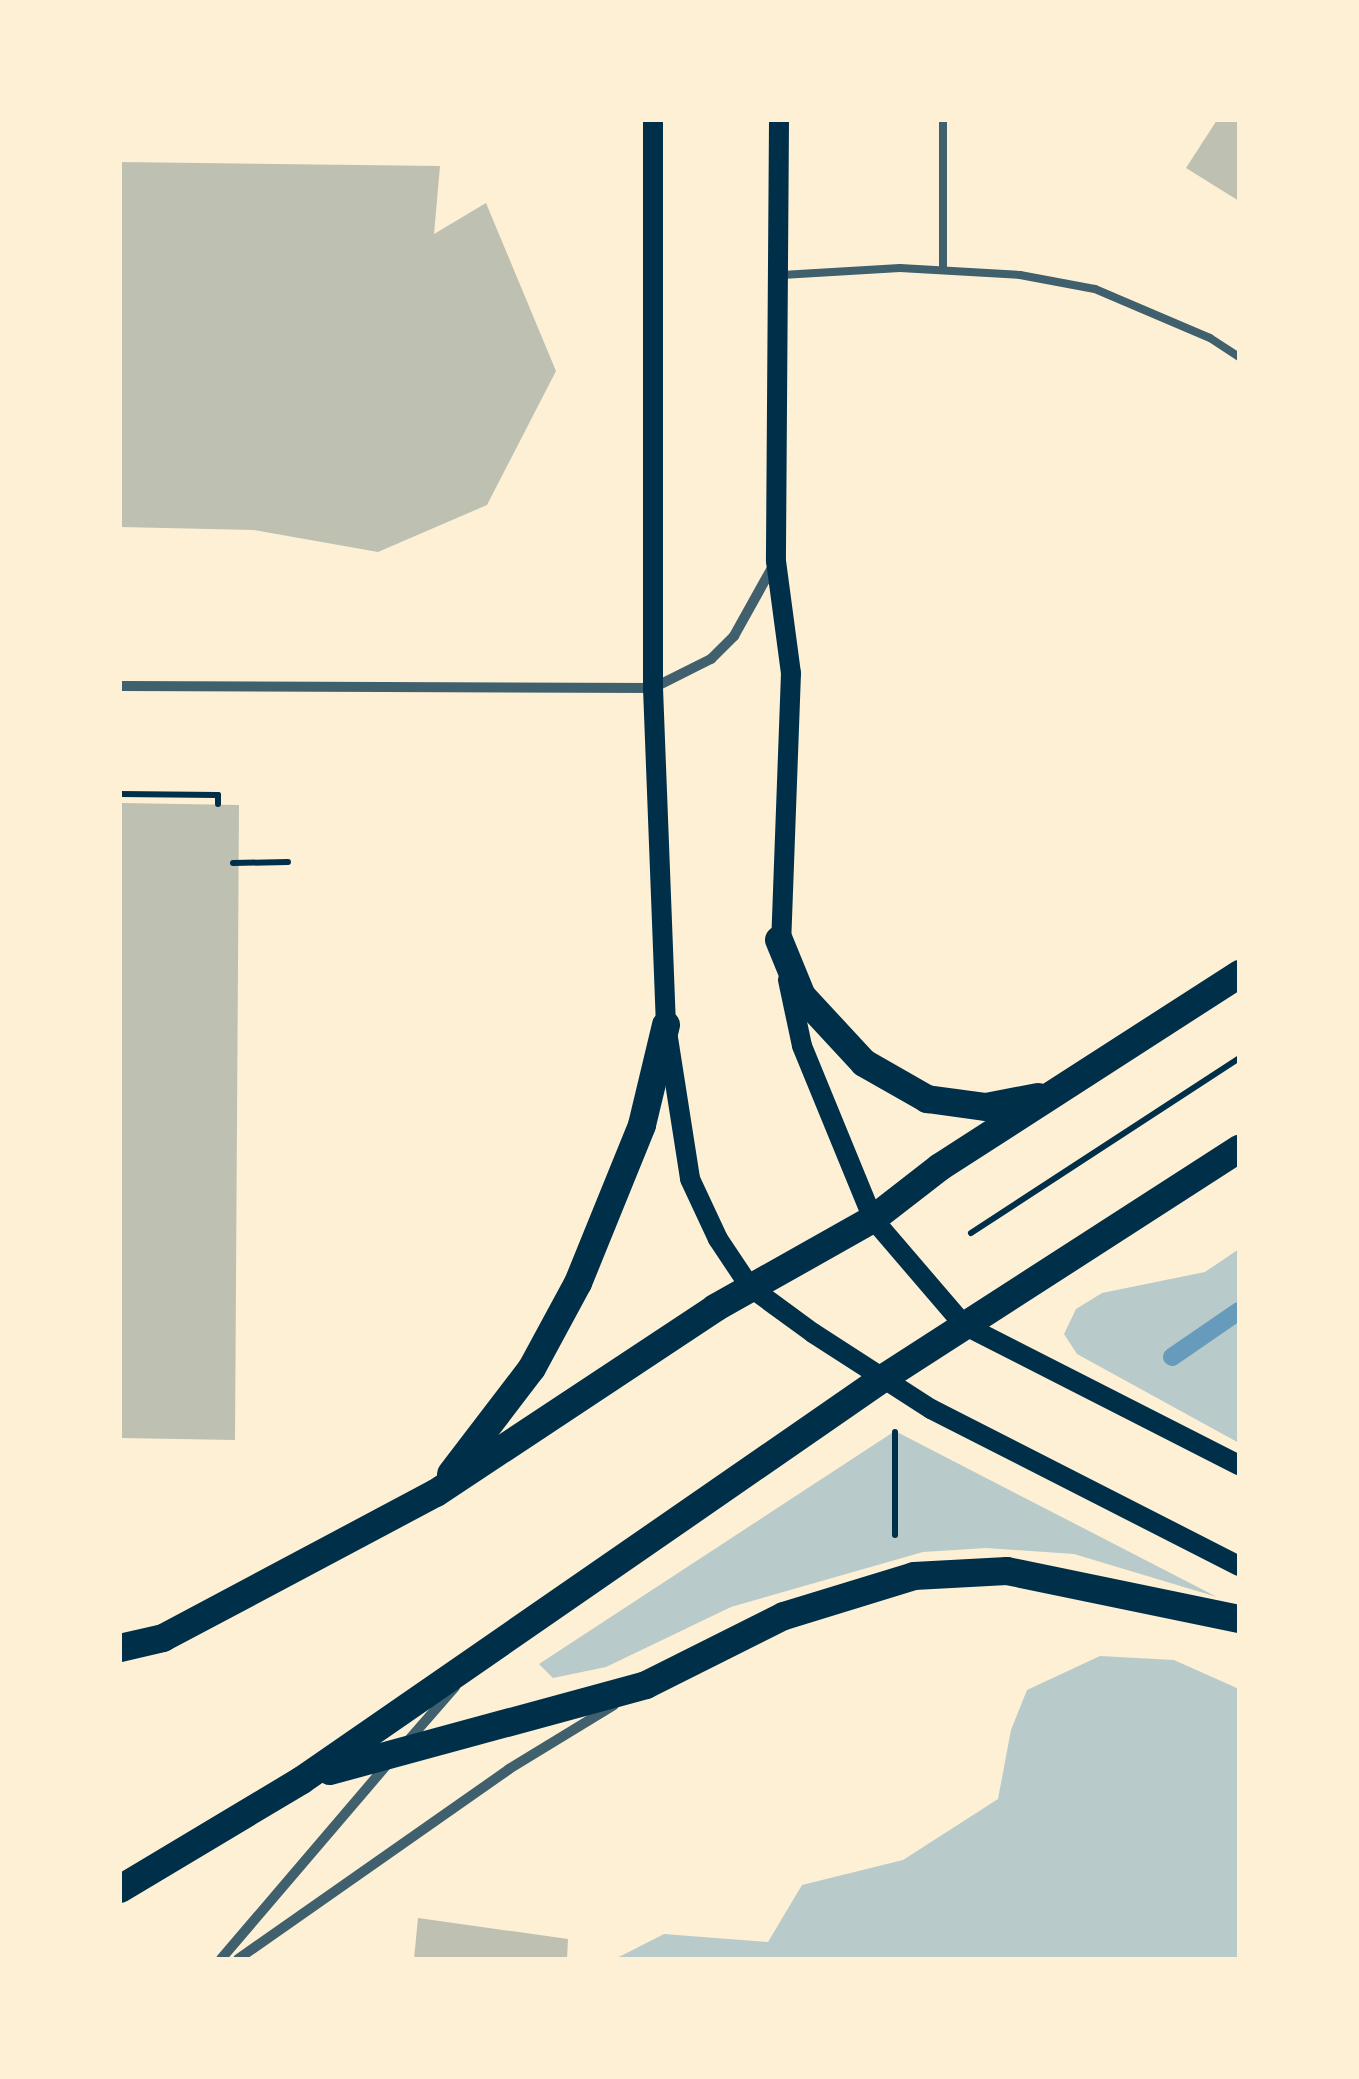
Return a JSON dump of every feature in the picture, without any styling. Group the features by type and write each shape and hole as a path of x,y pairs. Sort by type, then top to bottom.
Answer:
{"highway":[{"path":"779,940 802,996 824,1026 864,1063 927,1099 986,1107 1054,1094"},
{"path":"120,1648 163,1638 436,1493 750,1286 872,1219 1239,974"},
{"path":"436,1493 532,1368 578,1283 642,1125 666,1025"},
{"path":"120,1889 302,1780 497,1641 882,1380 1239,1149"},
{"path":"302,1780 404,1746 646,1685 784,1616 895,1582 1007,1571 1239,1619"}],"main road":[{"path":"652,120 653,688 666,1025 690,1179 718,1240 750,1286 882,1380 1239,1566"},
{"path":"779,120 782,275 776,561 791,673 779,940 802,1046 872,1219 964,1325 1239,1465"}],"street":[{"path":"120,686 653,688 712,659 734,636 776,561"},
{"path":"221,1959 497,1641"},
{"path":"238,1959 509,1769 646,1685"}],"lane":[{"path":"943,120 943,268"},
{"path":"782,275 943,268 1095,289 1210,338 1239,357"}],"path":[{"path":"120,794 218,795 218,804"},
{"path":"233,862 288,862"},
{"path":"972,1233 1239,1058"},
{"path":"894,1431 895,1582"}],"shaded area":[{"path":"1239,1249 1239,1443 1077,1354 1064,1334 1076,1309 1102,1293 1205,1272"},
{"path":"895,1431 1217,1597 1074,1554 986,1548 923,1552 731,1607 606,1667 553,1678 539,1664"},
{"path":"1100,1656 1174,1660 1239,1689 1239,1959 615,1959 664,1934 768,1942 802,1885 903,1860 998,1799 1011,1730 1027,1690"}],"building":[{"path":"1217,120 1239,120 1239,201 1186,168"},
{"path":"120,162 440,166 434,234 486,203 556,371 487,505 378,552 254,530 120,527"},
{"path":"120,803 239,805 235,1440 120,1438"},
{"path":"418,1918 568,1939 567,1959 414,1959"}],"waterway":[{"path":"1172,1357 1239,1311"}]}
